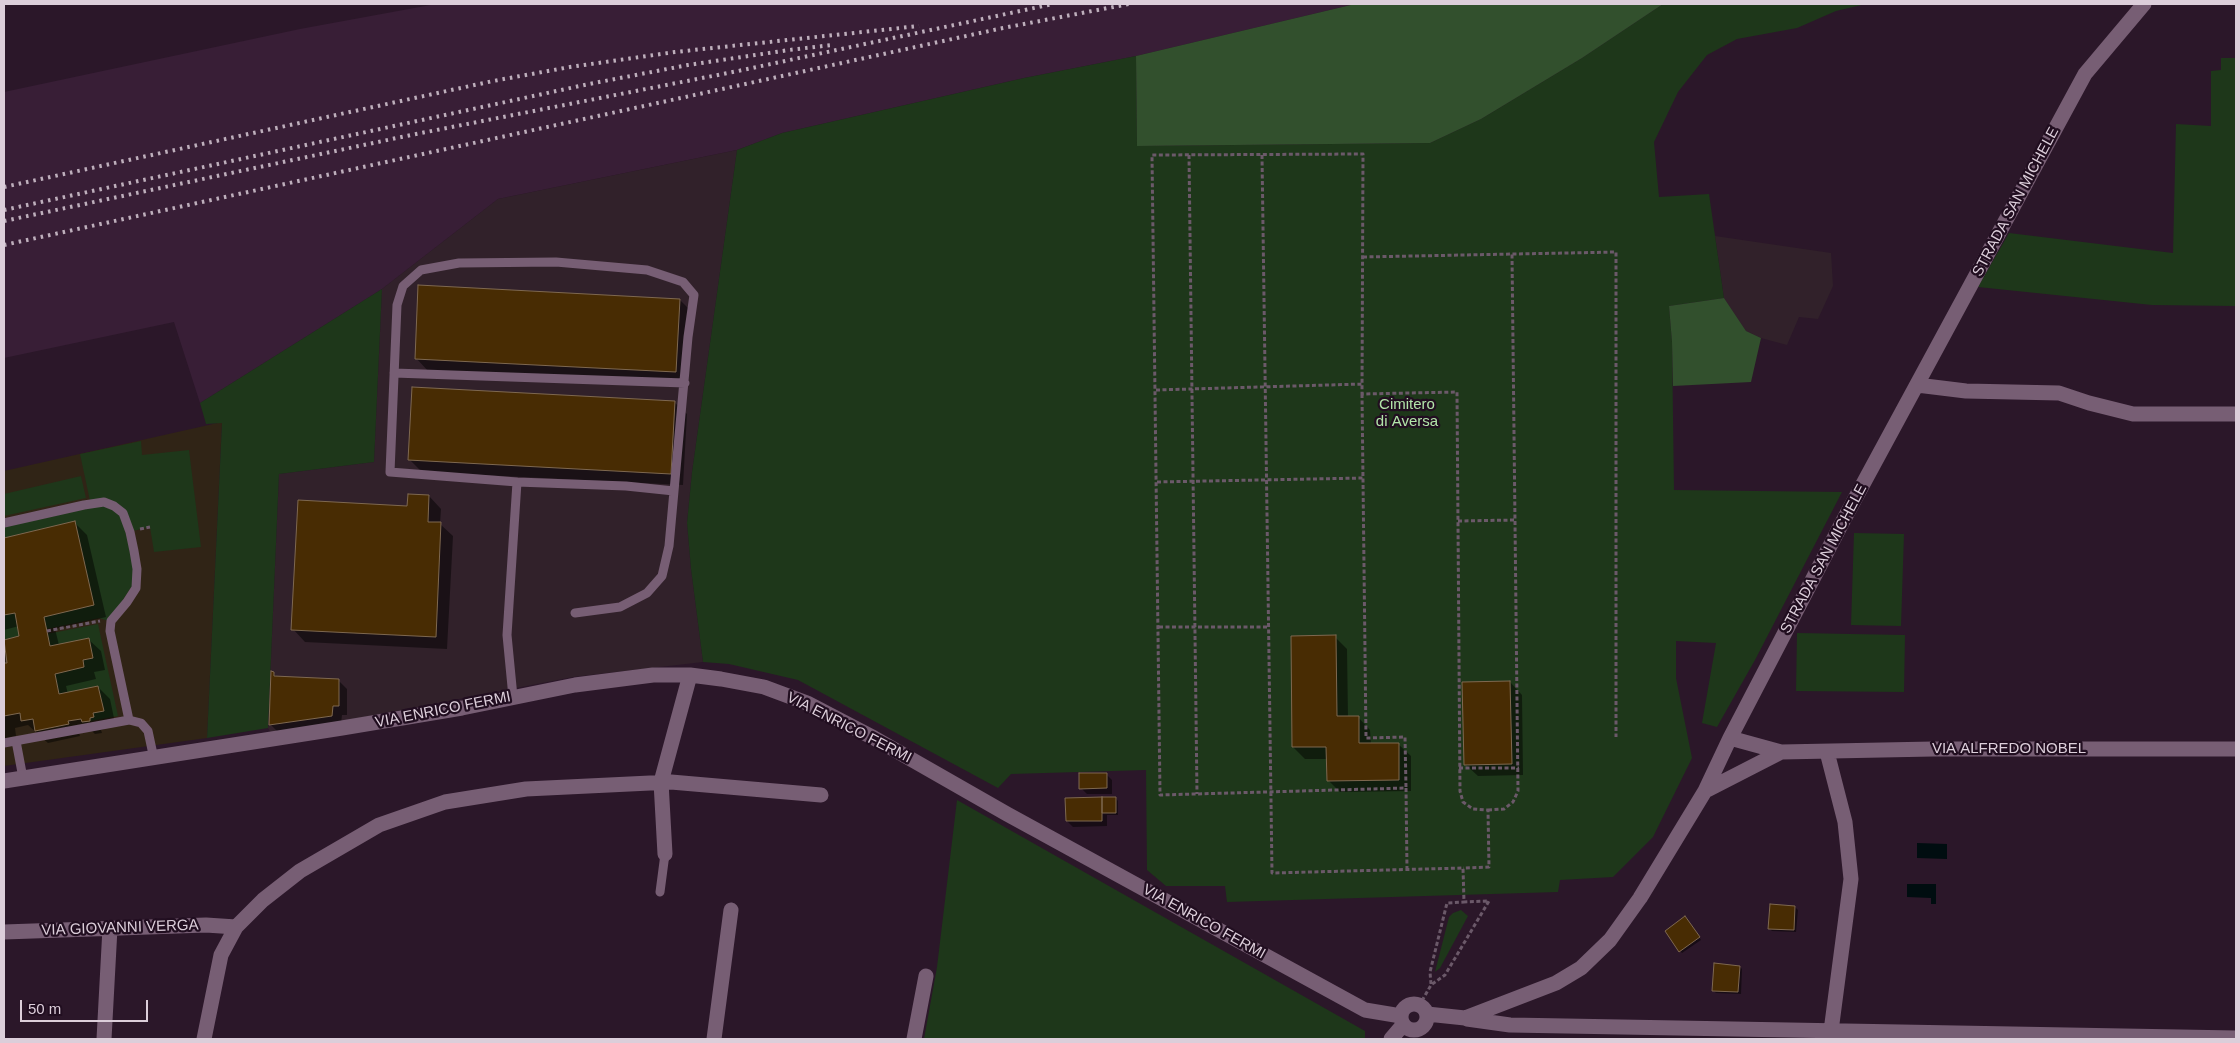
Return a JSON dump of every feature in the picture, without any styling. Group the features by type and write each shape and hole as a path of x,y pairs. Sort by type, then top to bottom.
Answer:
{"street":[{"name":"STRADA SAN MICHELE","path":"1423,1009 1465,1018 1556,983 1581,968 1610,940 1640,898 1705,791 1730,738 1917,385 2085,74 2144,4"},
{"path":"1917,385 1966,391 2058,393 2133,414 2236,414"},
{"name":"VIA ENRICO FERMI","path":"4,781 154,759 342,728 575,684 653,675 690,675 764,687 807,703 874,738 1016,819 1365,1010 1405,1028"},
{"path":"665,854 661,782 690,675"},
{"name":"VIA ALFREDO NOBEL","path":"1730,738 1781,752 1943,749 2236,749"},
{"name":"VIA ALFREDO NOBEL","path":"1705,791 1781,752"},
{"path":"1827,752 1845,822 1850,878 1831,1035"},
{"path":"204,1039 221,955 236,927 264,900 300,871 379,825 445,802 526,789 661,782 821,795"},
{"path":"714,1039 731,910"},
{"name":"VIA GIOVANNI VERGA","path":"4,932 206,925 236,927"},
{"path":"104,1039 110,928"},
{"path":"914,1039 926,976"},
{"path":"1391,1039 1405,1028 1422,1028 1426,1022 1423,1009 1407,1006 1405,1028"},
{"path":"1465,1018 1510,1024 1831,1035 2236,1038"}],"lane":[{"path":"575,613 620,607 647,593 662,576 669,546 684,383 688,337 694,295 683,282 647,270 556,262 459,263 422,270 403,286 397,305 390,472 518,482 626,486 674,491"},
{"path":"394,373 684,383"},
{"path":"513,697 507,635 518,482"},
{"path":"4,523 104,502 114,506 123,513 134,551 137,569 136,588 115,615 110,631 129,720"},
{"path":"4,743 129,720 141,723 148,731 154,759"},
{"path":"16,741 23,778"},
{"path":"660,892 665,854"}],"path":[{"path":"1262,154 1272,873 1489,867 1488,810"},
{"path":"1406,788 1160,795 1152,155 1363,154 1362,394 1366,738 1405,738 1406,788 1407,870"},
{"path":"1189,155 1196,794"},
{"path":"1363,257 1616,252 1616,737"},
{"path":"1362,394 1457,392 1460,791 1463,802 1473,809 1504,809 1513,802 1518,791 1519,768 1512,254"},
{"path":"1156,390 1363,384"},
{"path":"1157,482 1364,478"},
{"path":"1458,521 1516,520"},
{"path":"47,631 99,620 111,625"},
{"path":"1159,628 1268,627"},
{"path":"1459,768 1519,768"},
{"path":"1463,868 1464,902"},
{"path":"1423,1009 1431,985 1430,972 1447,903 1489,901 1444,975 1431,985"}],"shaded area":[{"path":"436,4 1355,4 1136,56 1024,78 782,133 737,150 498,199 382,289 200,403 174,322 4,358 4,92 300,29"},
{"path":"737,150 692,472 687,523 703,662 573,677 272,735 268,728 279,474 374,462 382,289 498,199"},
{"path":"1715,236 1831,253 1833,286 1818,319 1799,317 1787,345 1761,338 1746,331 1724,298"},
{"path":"222,422 207,738 4,766 4,471"},
{"path":"1917,843 1947,844 1947,859 1917,858"},
{"path":"1907,884 1936,884 1936,904 1931,904 1931,898 1907,897"}],"green space":[{"path":"1355,4 1663,4 1582,58 1481,119 1430,143 1137,146 1136,56"},
{"name":"Cimitero di Aversa","path":"1663,4 1866,4 1836,11 1797,28 1737,39 1707,55 1678,92 1654,142 1659,197 1709,194 1724,298 1669,306 1672,342 1674,490 1842,492 1755,660 1717,727 1702,723 1716,643 1676,641 1676,678 1692,758 1653,837 1613,877 1560,880 1558,892 1227,902 1225,886 1166,886 1147,870 1146,770 1011,774 998,788 798,680 729,664 703,662 687,523 692,472 737,150 782,133 1024,78 1136,56 1137,146 1430,143 1481,119 1582,58"},
{"path":"2221,58 2235,58 2236,306 2152,305 1978,287 2009,233 2173,253 2176,124 2211,126 2211,71 2221,70"},
{"path":"382,289 374,462 279,474 268,728 207,738 222,423 206,424 200,403"},
{"path":"1724,298 1746,331 1761,338 1751,382 1673,386 1669,306"},
{"path":"141,441 142,455 189,450 201,547 154,552 150,527 133,531 125,511 90,501 80,454"},
{"path":"81,476 86,498 4,516 4,494"},
{"path":"103,505 113,509 120,516 125,529 134,569 132,586 109,621 99,618 46,629 44,617 94,605 75,521 4,538 4,527"},
{"path":"1854,533 1904,534 1901,626 1851,625"},
{"path":"15,613 19,636 4,640 4,615"},
{"path":"98,624 118,716 90,721 90,718 94,717 93,713 104,710 98,686 59,694 55,674 84,667 83,660 93,658 89,638 50,646 47,634"},
{"path":"1797,633 1905,635 1904,692 1796,691"},
{"path":"957,800 1365,1031 1365,1039 924,1039 937,967"},
{"path":"1461,910 1468,916 1440,968 1435,972 1449,917"}],"building":[{"path":"418,285 680,299 676,372 415,359"},
{"path":"412,387 675,401 671,474 408,460"},
{"path":"408,494 429,495 428,522 441,522 436,637 291,630 298,500 407,506"},
{"path":"75,521 94,605 44,617 50,646 89,638 93,658 83,660 84,667 55,674 59,694 98,686 104,711 93,713 94,717 90,718 90,721 82,722 81,719 68,721 69,724 35,731 33,719 21,721 20,713 4,716 4,663 7,663 4,640 19,636 15,613 4,615 4,538"},
{"path":"1336,635 1337,716 1359,716 1359,743 1399,743 1399,780 1327,781 1326,747 1292,747 1291,636"},
{"path":"271,671 274,672 274,676 339,679 339,706 333,706 332,716 269,725"},
{"path":"1510,681 1512,764 1464,765 1462,682"},
{"path":"1079,773 1107,773 1107,788 1079,789"},
{"path":"1102,797 1102,821 1066,821 1065,798"},
{"path":"1102,797 1116,797 1116,813 1102,813"},
{"path":"1770,904 1795,906 1794,930 1768,929"},
{"path":"1685,916 1700,937 1679,952 1665,931"},
{"path":"1714,963 1740,966 1738,992 1712,991"}],"railway":[{"path":"4,221 411,135 738,71 1053,4"},
{"path":"4,245 1003,28 1129,4"},
{"path":"4,187 493,81 570,67 675,52 919,26"},
{"path":"4,210 589,84 688,65 832,45"}]}
